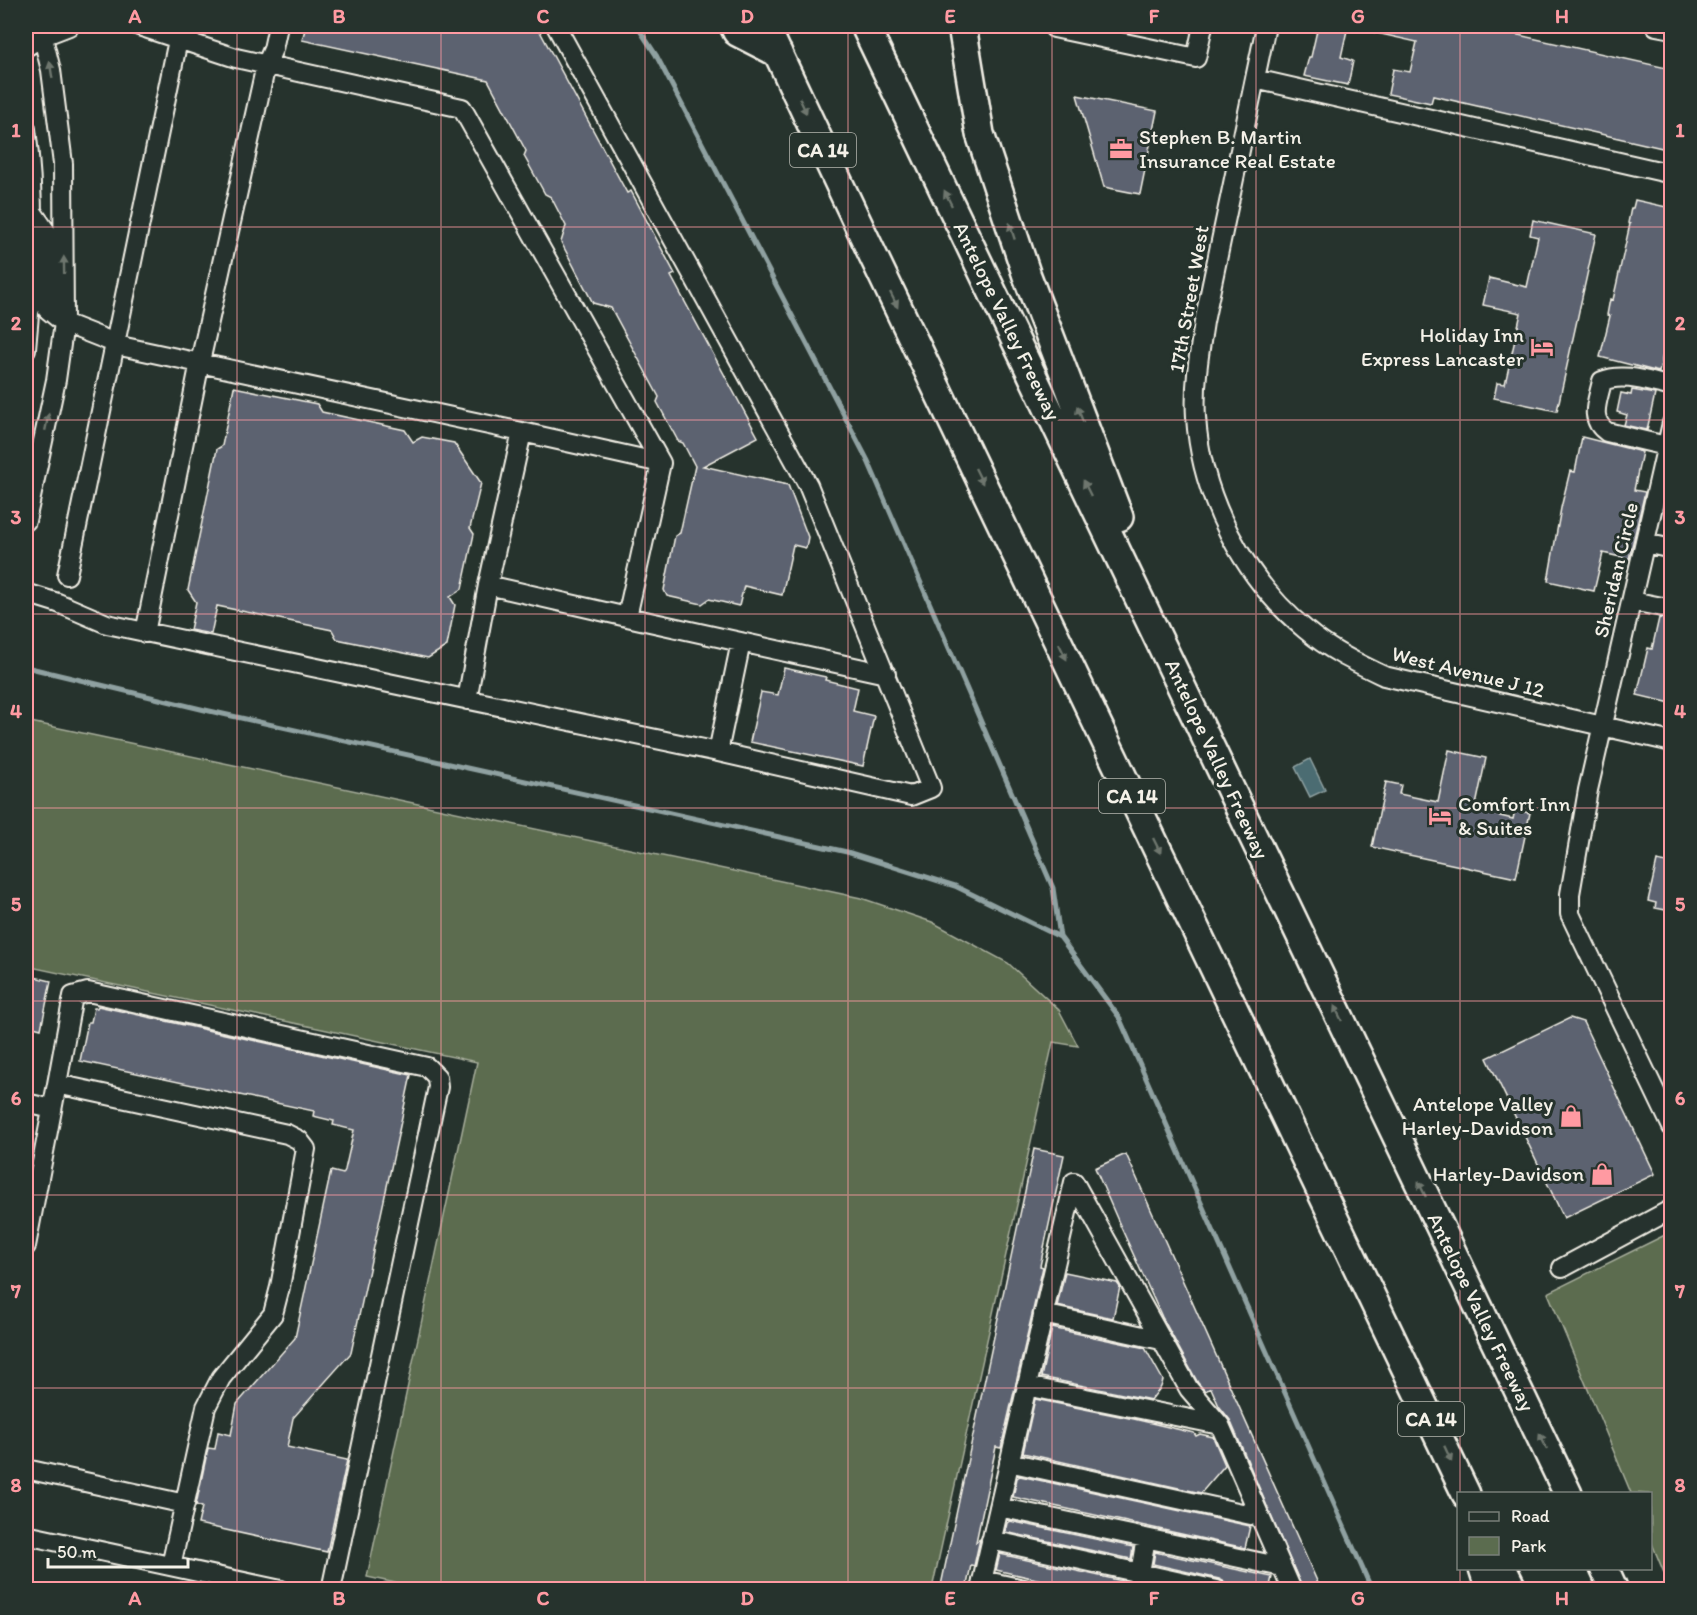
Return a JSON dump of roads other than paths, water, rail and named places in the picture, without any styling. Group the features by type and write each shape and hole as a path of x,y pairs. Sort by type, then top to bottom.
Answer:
{"highway":[{"path":"734,26 737,32 778,53"},
{"name":"CA 14","path":"765,26 1465,1492"},
{"name":"Antelope Valley Freeway","path":"865,26 1567,1492"},
{"path":"962,26 980,134 1027,276 1123,528 1167,654"},
{"path":"1483,1570 1490,1590"},
{"path":"1502,1570 1512,1590"},
{"path":"1604,1570 1614,1590"}],"street":[{"path":"26,47 41,31 69,26"},
{"path":"139,26 236,58 462,108 662,463 627,617"},
{"path":"146,633 200,362 266,65 273,49 278,26"},
{"path":"26,593 58,603 107,624 146,633 718,752 911,796 932,788 808,485 556,26"},
{"path":"1054,26 1054,28 1196,58 1203,26"},
{"name":"17th Street West","path":"1266,26 1204,322 1197,370 1196,417 1203,465 1217,508 1241,556 1275,601"},
{"path":"1656,26 1671,29"},
{"path":"26,520 56,380 64,323 63,164 51,70 41,31"},
{"path":"67,575 178,40"},
{"path":"1255,79 1671,174"},
{"path":"26,129 31,167 33,280 26,349"},
{"path":"30,206 47,233 46,309 64,323 116,343 662,463"},
{"path":"1666,446 1607,432 1599,427 1595,417 1602,381 1612,377 1622,376 1671,387"},
{"name":"Sheridan Circle","path":"1671,423 1588,790 1570,894 1570,914 1671,1127"},
{"path":"466,700 488,585 522,432"},
{"path":"1645,543 1671,549"},
{"path":"488,585 886,674"},
{"name":"West Avenue J 12","path":"1275,601 1306,630 1343,656 1384,676 1671,742"},
{"path":"1632,601 1671,609"},
{"path":"718,752 741,642"},
{"path":"26,1246 28,1221 73,996 88,992 427,1067 437,1077 438,1087 331,1590"},
{"path":"57,1084 288,1134 299,1140 306,1149 273,1314 221,1378 207,1407 171,1566"},
{"path":"26,1103 52,1109"},
{"path":"1028,1590 981,1585 1074,1182 1189,1389 1220,1425 1292,1590"},
{"path":"1562,1268 1671,1209"},
{"path":"1043,1314 1161,1340"},
{"path":"1026,1386 1220,1425"},
{"path":"1009,1462 1260,1517"},
{"path":"26,1469 184,1504"},
{"path":"999,1507 1282,1567"},
{"path":"26,1535 281,1590"},
{"path":"1139,1581 1146,1538"},
{"path":"991,1540 1139,1581 1217,1590"}],"water":[{"path":"1310,759 1325,790 1310,797 1295,767"}],"waterway":[{"path":"637,26 656,55 868,461 1053,888 1060,937"},
{"path":"26,667 205,710 847,852 955,886 1060,937 1119,1017 1372,1590"}],"place":[{"name":"Stephen B. Martin Insurance Real Estate","path":"1121,149"},
{"name":"Holiday Inn Express Lancaster","path":"1542,347"},
{"name":"Comfort Inn & Suites","path":"1440,816"},
{"name":"Antelope Valley Harley-Davidson","path":"1571,1116"},
{"name":"Harley-Davidson","path":"1602,1174"}]}
